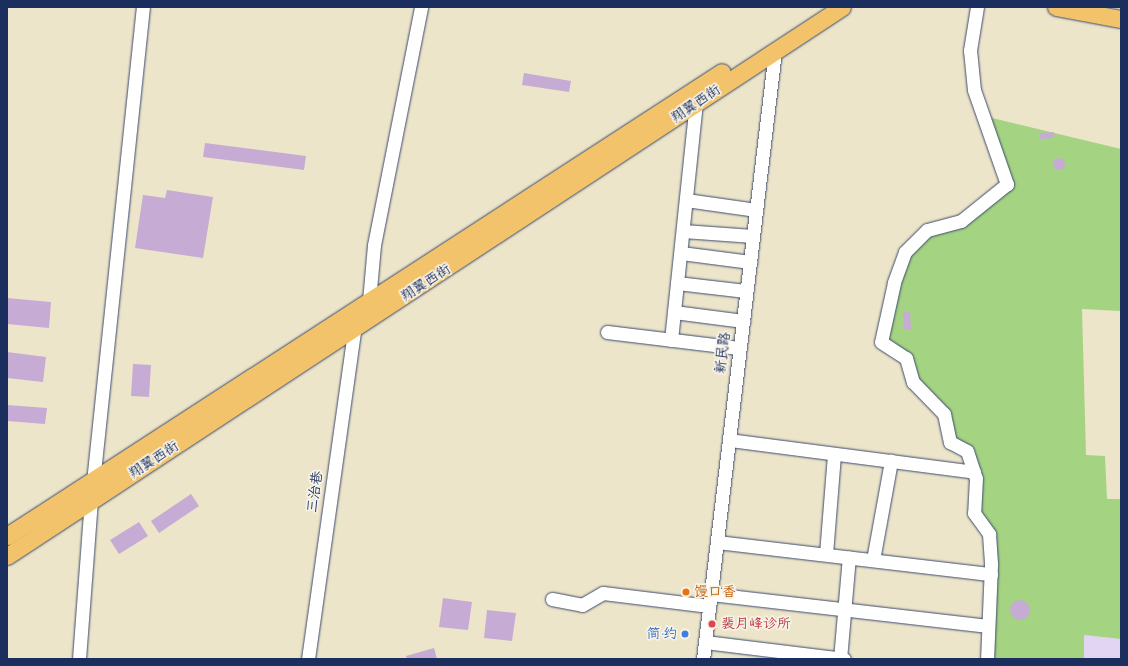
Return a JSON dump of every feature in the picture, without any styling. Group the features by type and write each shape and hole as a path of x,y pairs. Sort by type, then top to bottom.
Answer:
{"main road":[{"name":"翔翼西街","path":"7,536 823,7"},
{"name":"翔翼西街","path":"7,556 354,330 842,7"},
{"path":"1056,7 1121,19"},
{"path":"1109,7 1121,9"}],"street":[{"path":"79,659 93,480 142,7"},
{"path":"369,301 374,245 421,7"},
{"path":"977,7 970,50 974,90 1007,184 961,221 927,230 905,252 894,283 881,342 906,358 913,382 944,414 950,442 966,451 974,472 974,513 989,534 991,574 987,659"},
{"name":"新民路","path":"703,659 775,51"},
{"path":"671,340 696,104"},
{"path":"686,200 756,210"},
{"path":"683,231 753,236"},
{"path":"680,254 750,262"},
{"path":"678,283 746,291"},
{"path":"674,312 743,321"},
{"name":"三治巷","path":"308,659 354,330"},
{"path":"607,332 739,348"},
{"path":"729,440 974,472"},
{"path":"826,554 834,454"},
{"path":"873,560 891,461"},
{"path":"717,542 991,574"},
{"path":"840,659 849,557"},
{"path":"552,599 582,605 603,593 844,610 988,626"},
{"path":"705,642 844,659"}],"shaded area":[{"path":"1084,635 1121,639 1121,659 1084,659"}],"green space":[{"path":"988,117 1121,149 1121,311 1082,309 1086,455 1105,456 1107,499 1121,499 1121,639 1084,635 1084,659 987,659 988,530 974,513 967,451 950,442 945,415 910,379 905,353 881,342 914,242 957,229 1009,191"}],"building":[{"path":"524,73 571,81 569,92 522,85"},
{"path":"1054,132 1054,138 1040,139 1040,133"},
{"path":"205,143 306,156 304,170 203,157"},
{"path":"1057,158 1061,158 1065,164 1061,170 1057,170 1053,166 1053,162"},
{"path":"167,190 213,197 203,258 135,248 143,195 165,198"},
{"path":"7,298 51,302 49,328 7,324"},
{"path":"903,312 910,312 911,329 904,330"},
{"path":"7,352 46,357 43,382 7,378"},
{"path":"133,364 151,365 149,397 131,396"},
{"path":"7,405 47,408 45,424 7,421"},
{"path":"191,494 199,506 159,533 151,521"},
{"path":"139,522 148,536 119,554 110,540"},
{"path":"443,598 472,602 468,630 439,627"},
{"path":"1020,600 1027,603 1030,610 1027,617 1020,620 1013,617 1010,610 1013,603"},
{"path":"487,610 516,613 512,641 484,638"},
{"path":"434,648 437,659 407,659 406,656"}],"place":[{"name":"馒口香","path":"686,592"},
{"name":"裴月峰诊所","path":"712,624"},
{"name":"简·约","path":"685,634"}]}
